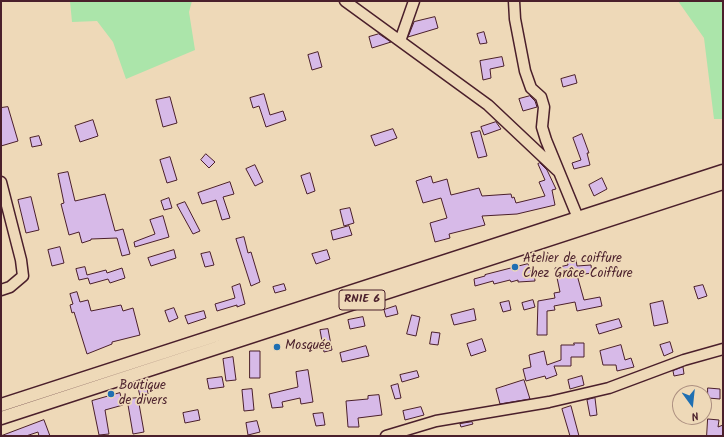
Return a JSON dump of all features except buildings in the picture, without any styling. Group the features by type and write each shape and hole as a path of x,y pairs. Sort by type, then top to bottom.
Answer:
{"main road":[{"name":"RNIE 6","path":"1,418 82,386 578,218 723,171"},
{"name":"RNIE 6","path":"1,405 82,386 723,183"}],"street":[{"path":"345,1 488,105 558,171"},
{"path":"400,41 414,1"},
{"path":"514,1 514,19 525,71 531,88 541,97 544,107 542,127 558,171 578,218"},
{"path":"1,182 21,260 23,276 10,287 1,290"},
{"path":"386,436 436,420 548,402 609,388 684,360 723,349"}],"green space":[{"path":"70,1 192,1 189,12 195,50 126,79 113,42 97,21 72,22"},
{"path":"678,1 723,1 723,119 714,119 704,38"}],"place":[{"name":"Atelier de coiffure Chez Grâce Coiffure","path":"515,267"},
{"name":"Mosquée","path":"277,347"},
{"name":"Boutique de divers","path":"111,394"}]}
